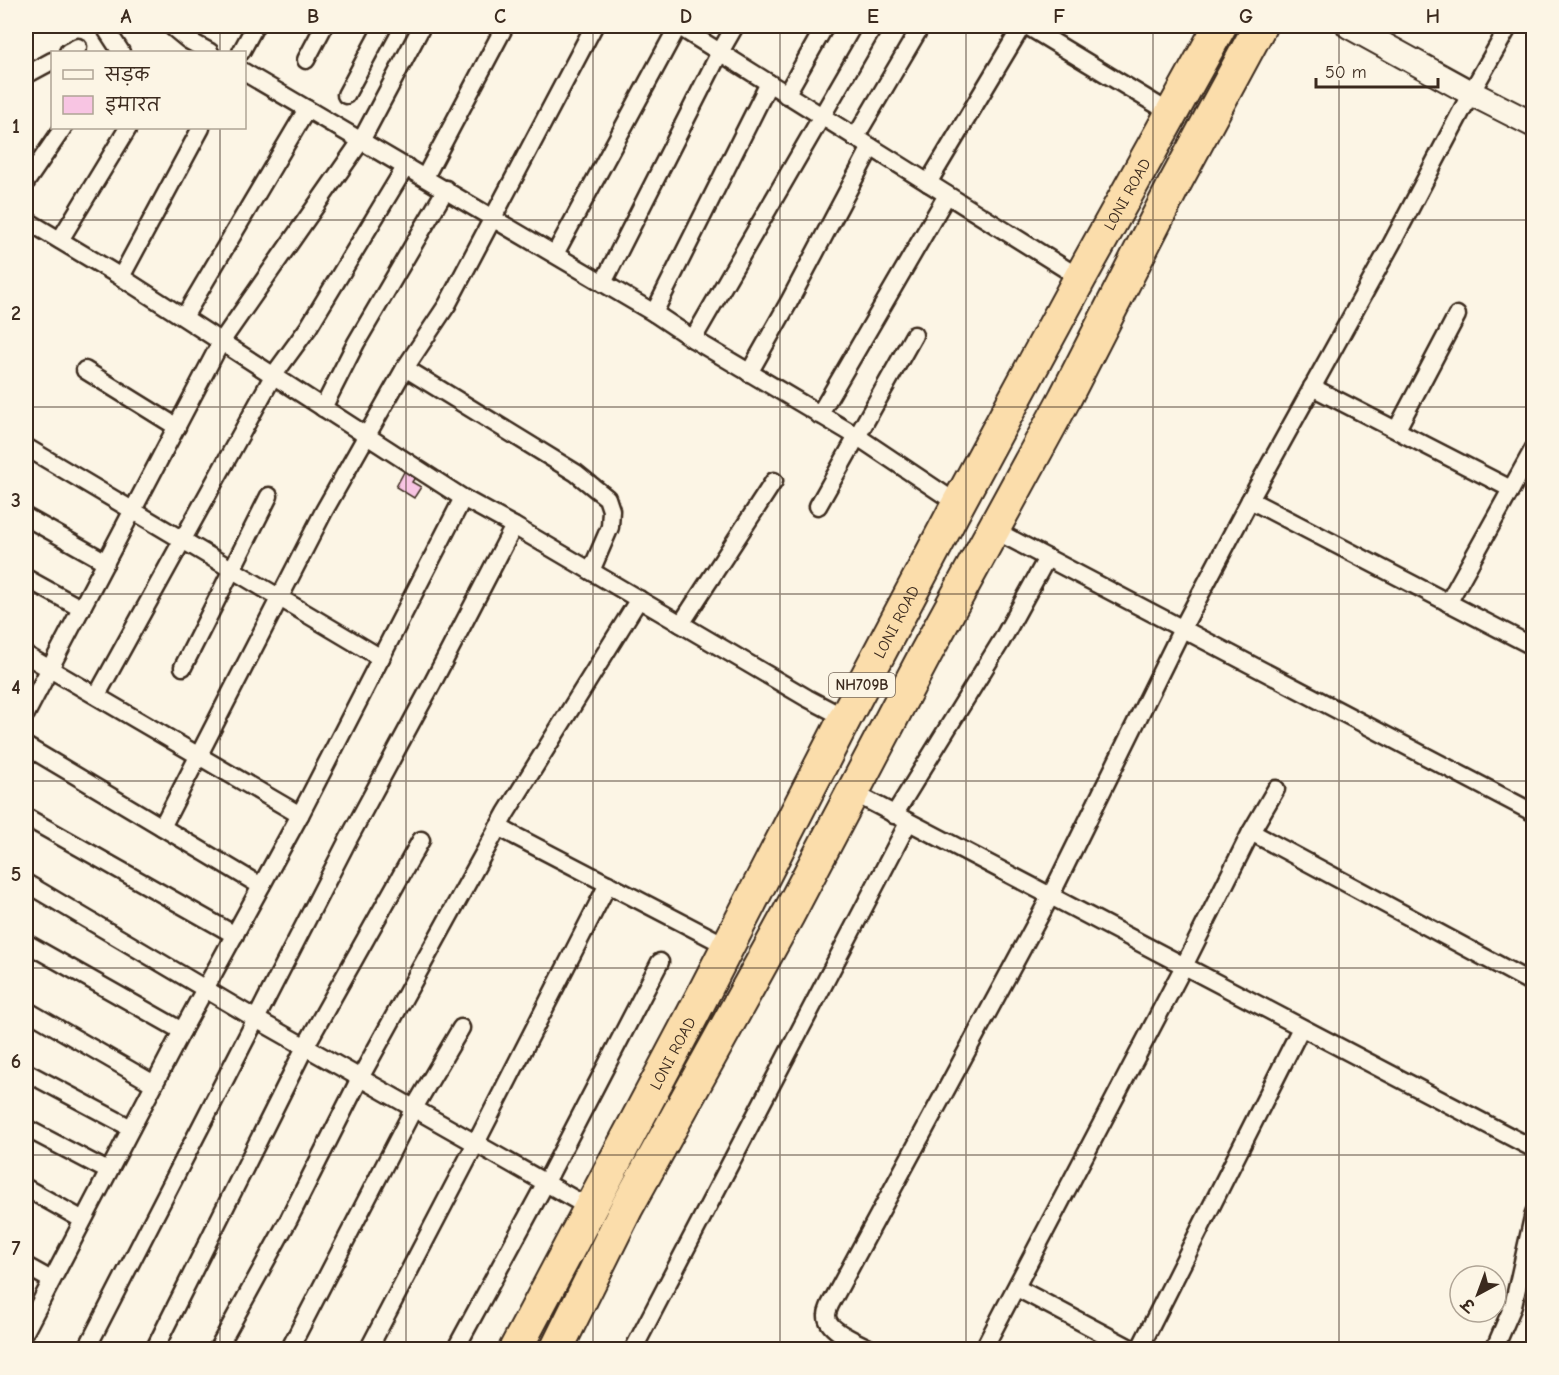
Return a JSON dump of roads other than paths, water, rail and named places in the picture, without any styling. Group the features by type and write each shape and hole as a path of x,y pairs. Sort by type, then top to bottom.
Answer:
{"highway":[{"name":"LONI ROAD","path":"515,1350 958,504 1220,26"},
{"name":"NH709B","path":"556,1350 627,1207 788,915 1260,26"}],"street":[{"path":"104,26 120,51"},
{"path":"242,51 255,26"},
{"path":"306,60 324,26"},
{"path":"346,95 382,26"},
{"path":"26,714 221,342 361,141 422,26"},
{"path":"425,177 506,26"},
{"path":"162,827 324,512 405,368 447,305 594,26"},
{"path":"555,254 678,26 1080,278"},
{"path":"603,283 735,26"},
{"path":"786,95 825,26"},
{"path":"693,339 874,26"},
{"path":"855,138 921,26"},
{"path":"928,183 1022,26"},
{"path":"1027,26 1172,114"},
{"path":"1349,26 1533,125"},
{"path":"873,1350 836,1330 829,1323 827,1315 830,1305 1050,897 1182,629 1250,500 1509,26"},
{"path":"175,27 209,51"},
{"path":"26,75 51,62"},
{"path":"246,73 654,313 693,339 858,437 958,504"},
{"path":"654,313 769,83"},
{"path":"184,317 308,109"},
{"path":"26,182 62,129"},
{"path":"60,240 127,129"},
{"path":"121,277 197,129"},
{"path":"749,373 871,147"},
{"path":"97,695 273,376 308,328 406,166"},
{"path":"323,408 356,343 446,189"},
{"path":"819,415 947,195"},
{"path":"26,220 184,317 463,498 845,718"},
{"path":"1396,429 1457,315"},
{"path":"818,506 914,335"},
{"path":"405,368 576,473 607,498 611,510 610,527 591,571"},
{"path":"85,370 177,427"},
{"path":"1312,387 1512,489"},
{"path":"26,447 381,658"},
{"path":"1448,603 1533,448"},
{"path":"681,624 774,481"},
{"path":"183,667 269,496"},
{"path":"26,1330 130,1128 300,815 463,498"},
{"path":"1250,500 1533,647"},
{"path":"26,517 106,562"},
{"path":"86,1350 349,838 514,526"},
{"path":"994,530 1533,813"},
{"path":"633,1350 901,819 1047,558"},
{"path":"26,578 81,609"},
{"path":"217,1350 288,1219 360,1078 498,827 639,599"},
{"path":"26,655 300,815"},
{"path":"26,746 261,886"},
{"path":"983,1350 1184,966 1251,832 1276,789"},
{"path":"852,792 1533,1149"},
{"path":"26,817 235,935"},
{"path":"498,827 728,946"},
{"path":"1251,832 1533,984"},
{"path":"154,1350 305,1047 420,840"},
{"path":"26,883 205,990 590,1208"},
{"path":"368,1350 608,884"},
{"path":"26,943 182,1031"},
{"path":"455,1350 545,1184 660,962"},
{"path":"26,1010 154,1084"},
{"path":"289,1350 414,1108 460,1028"},
{"path":"1017,1288 1136,1350 1301,1028"},
{"path":"26,1072 130,1128"},
{"path":"26,1128 108,1171"},
{"path":"26,1188 83,1220"},
{"path":"1494,1350 1513,1306 1533,1213"},
{"path":"26,1266 51,1280"}]}
